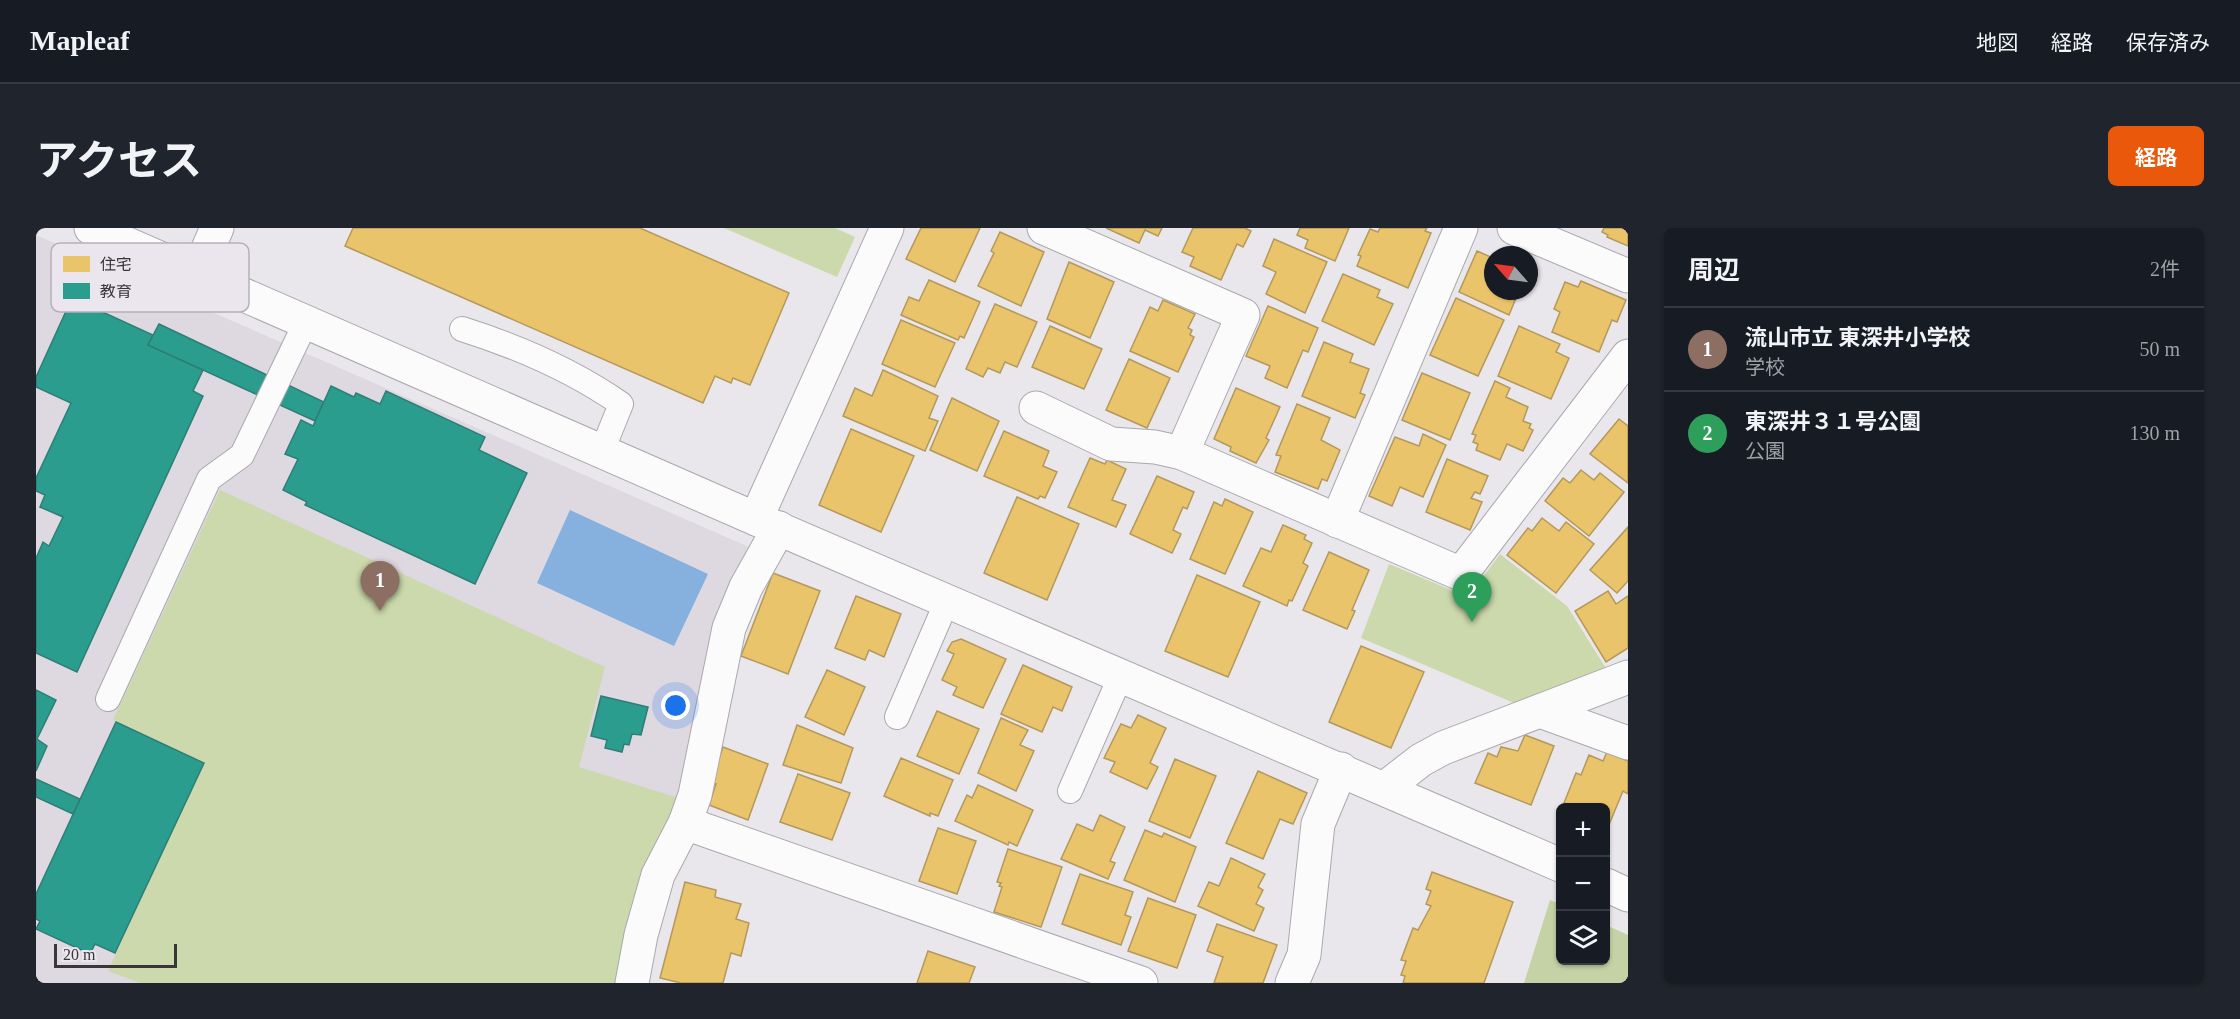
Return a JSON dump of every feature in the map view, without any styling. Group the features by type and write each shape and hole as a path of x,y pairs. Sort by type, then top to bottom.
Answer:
{"street":[{"path":"91,228 126,243"},
{"path":"210,243 217,228"},
{"path":"632,983 641,935 658,875 685,823 695,795 729,628 768,524 887,228"},
{"path":"1044,228 1243,315 1182,453"},
{"path":"1336,521 1461,228"},
{"path":"1514,228 1628,276"},
{"path":"249,297 768,524 1385,788 1556,864"},
{"path":"1036,408 1111,444 1155,447 1182,453 1461,574 1628,356"},
{"path":"1385,788 1421,760 1443,748 1628,677"},
{"path":"1540,711 1628,743"},
{"path":"1292,983 1304,955 1318,824 1341,769"},
{"path":"685,823 1141,983"},
{"path":"1610,887 1628,895"}],"lane":[{"path":"108,699 210,478 242,456 306,322"},
{"path":"462,329 518,347 589,382 621,404 602,451"},
{"path":"897,717 947,601"},
{"path":"1070,791 1121,675"}],"shaded area":[{"path":"36,235 54,243 51,243 51,312 212,312 749,547 751,552 620,983 36,983"}],"green space":[{"path":"724,228 835,228 855,237 837,277"},
{"path":"220,490 605,667 579,767 682,799 620,983 140,983 108,971 203,763 113,720"},
{"path":"1500,554 1567,606 1607,670 1514,703 1361,638 1389,564 1468,597"},
{"path":"1550,900 1556,902 1556,965 1610,965 1610,927 1628,935 1628,983 1524,983"}],"water":[{"path":"570,510 708,574 674,646 537,583"}],"building: 住宅":[{"path":"353,228 640,228 789,293 750,385 733,378 731,383 715,376 703,403 345,246"},
{"path":"921,228 980,228 955,282 906,259"},
{"path":"1106,228 1162,228 1158,236 1145,230 1139,243"},
{"path":"1193,228 1245,228 1251,231 1243,247 1237,244 1221,280 1190,266 1194,257 1182,252"},
{"path":"1300,228 1349,228 1335,261 1305,248 1308,240 1297,235"},
{"path":"1380,228 1427,228 1425,231 1431,233 1408,288 1357,266 1361,256 1358,255 1370,229 1378,232"},
{"path":"1604,228 1628,228 1628,246 1607,237 1608,235 1602,232"},
{"path":"1000,232 1044,252 1021,306 978,286 994,253 991,251"},
{"path":"1274,239 1327,262 1305,313 1266,294 1276,272 1263,266"},
{"path":"1477,251 1484,254 1484,300 1515,300 1509,315 1459,292"},
{"path":"1069,262 1114,282 1090,338 1047,319"},
{"path":"1343,274 1380,290 1377,297 1393,304 1374,345 1322,321"},
{"path":"929,280 980,302 964,338 960,336 958,340 901,315 909,297 919,301"},
{"path":"1581,281 1626,300 1617,322 1612,320 1599,352 1552,332 1560,312 1554,309 1565,282 1578,287"},
{"path":"1456,298 1504,320 1478,376 1430,355"},
{"path":"1163,300 1195,314 1188,328 1192,330 1190,335 1194,337 1178,372 1130,351 1150,307 1158,311"},
{"path":"995,304 1037,322 1017,367 1005,362 1000,373 988,368 983,377 966,369"},
{"path":"1268,306 1318,328 1308,352 1303,350 1287,388 1265,378 1270,366 1246,356"},
{"path":"901,320 955,343 935,387 882,364"},
{"path":"1050,326 1102,349 1084,389 1032,367"},
{"path":"1519,326 1560,344 1556,352 1569,358 1551,399 1498,376"},
{"path":"1324,342 1353,354 1350,362 1369,369 1360,393 1365,395 1355,418 1302,396"},
{"path":"1129,359 1170,378 1147,428 1106,410"},
{"path":"883,370 938,396 929,418 938,421 925,451 843,416 855,388 872,396"},
{"path":"1422,373 1470,393 1450,440 1402,420"},
{"path":"1495,381 1510,388 1506,397 1528,407 1523,421 1531,424 1529,428 1533,430 1523,451 1507,444 1500,460 1476,450 1478,444 1473,442 1476,435 1472,434"},
{"path":"1236,388 1280,407 1266,438 1269,440 1256,463 1230,451 1231,447 1214,439"},
{"path":"952,398 999,421 977,471 930,450"},
{"path":"1297,404 1330,418 1321,440 1340,450 1327,481 1322,479 1318,489 1275,472 1281,456 1276,455"},
{"path":"1619,419 1628,426 1628,483 1590,454"},
{"path":"851,429 914,456 881,532 819,505"},
{"path":"1004,431 1049,451 1043,466 1057,472 1045,498 1040,496 1038,499 984,476"},
{"path":"1423,434 1446,445 1423,497 1400,487 1392,506 1369,496 1395,437 1419,446"},
{"path":"1090,458 1105,464 1107,460 1126,469 1112,500 1126,505 1116,527 1068,507"},
{"path":"1447,459 1488,476 1480,494 1475,492 1471,498 1482,502 1470,530 1426,512"},
{"path":"1581,470 1594,480 1600,473 1624,492 1589,536 1545,501 1563,478 1570,483"},
{"path":"1157,476 1194,492 1187,509 1183,507 1173,530 1181,534 1172,553 1130,534"},
{"path":"1017,497 1079,524 1047,600 984,573"},
{"path":"1225,499 1253,512 1225,574 1190,559 1214,502 1222,506"},
{"path":"1542,518 1559,531 1566,522 1594,544 1556,593 1507,555 1528,528 1532,531"},
{"path":"1283,525 1306,535 1304,539 1312,543 1303,563 1308,566 1292,601 1289,600 1287,606 1243,586 1261,548 1271,552"},
{"path":"1628,527 1628,581 1617,593 1590,570"},
{"path":"1329,552 1369,570 1352,610 1355,611 1347,629 1303,610"},
{"path":"773,573 820,591 788,674 741,656"},
{"path":"1197,575 1260,602 1228,677 1165,651"},
{"path":"1608,591 1616,604 1628,596 1628,648 1606,662 1575,611"},
{"path":"856,596 901,614 884,657 869,650 865,660 835,648"},
{"path":"961,639 1006,659 983,708 953,695 957,687 942,680 954,654 947,651 952,642"},
{"path":"1361,646 1424,672 1391,748 1329,722"},
{"path":"1023,665 1072,687 1062,711 1053,707 1042,732 1001,714"},
{"path":"827,670 865,687 844,735 805,717"},
{"path":"937,711 979,729 959,774 917,756"},
{"path":"1138,715 1166,728 1150,763 1158,767 1147,789 1110,772 1115,762 1104,758 1121,724 1131,728"},
{"path":"1001,718 1028,730 1020,745 1034,751 1016,791 978,773"},
{"path":"797,725 853,748 841,783 783,765"},
{"path":"1525,735 1554,746 1531,805 1475,783 1488,753 1497,757 1501,747 1518,751"},
{"path":"723,747 768,764 748,820 709,805 716,784 711,782"},
{"path":"1607,752 1628,761 1628,794 1623,791 1610,822 1610,803 1564,803 1576,773 1581,775 1589,755 1603,761"},
{"path":"901,758 953,780 938,816 930,813 930,816 884,796"},
{"path":"1175,759 1216,776 1190,838 1149,821"},
{"path":"1258,771 1307,793 1293,824 1280,819 1263,859 1226,843"},
{"path":"798,774 850,793 832,840 780,822"},
{"path":"978,785 1033,810 1017,846 1009,842 1008,845 955,821 967,795 972,798"},
{"path":"1100,815 1125,827 1110,861 1115,863 1108,879 1061,859 1077,824 1093,831"},
{"path":"938,828 976,841 957,894 919,881"},
{"path":"1145,830 1162,837 1164,833 1196,847 1175,902 1124,880"},
{"path":"1008,849 1062,867 1041,927 994,912 1002,887 999,886 1001,883 997,882"},
{"path":"1231,858 1265,874 1258,887 1263,890 1256,904 1264,908 1254,931 1198,906 1209,882 1219,886"},
{"path":"1432,872 1513,902 1484,983 1403,983 1405,976 1401,975 1406,961 1401,960 1413,928 1418,930 1431,906 1426,904 1431,891 1426,889"},
{"path":"1080,874 1133,892 1125,915 1131,917 1121,945 1062,924"},
{"path":"685,882 716,890 715,897 741,904 736,919 749,923 741,956 731,953 723,983 681,983 660,978"},
{"path":"1148,898 1196,915 1177,968 1128,951"},
{"path":"1217,924 1277,945 1263,983 1214,983 1223,957 1207,951"},
{"path":"928,951 975,967 969,983 917,983"}],"building: 教育":[{"path":"66,312 103,312 153,335 148,345 203,370 193,391 203,396 77,672 36,653 36,558 43,542 49,546 63,517 40,507 45,495 36,491 36,478 71,403 36,387 36,377"},
{"path":"159,324 324,402 315,421 148,345"},
{"path":"331,386 354,397 356,393 380,404 386,391 485,437 479,450 527,473 475,584 305,505 307,502 283,490 298,459 285,454 301,420 313,426"},
{"path":"36,690 56,700 37,739 47,746 36,771"},
{"path":"601,696 648,707 641,735 632,734 629,745 624,744 622,752 605,748 607,740 591,736"},
{"path":"116,722 204,763 115,953 95,944 90,954 36,929 40,921 36,919 36,894"},
{"path":"36,779 80,799 73,814 36,797"}],"place":[{"name":"流山市立 東深井小学校","path":"380,611"},
{"name":"東深井３１号公園","path":"1472,622"}]}
